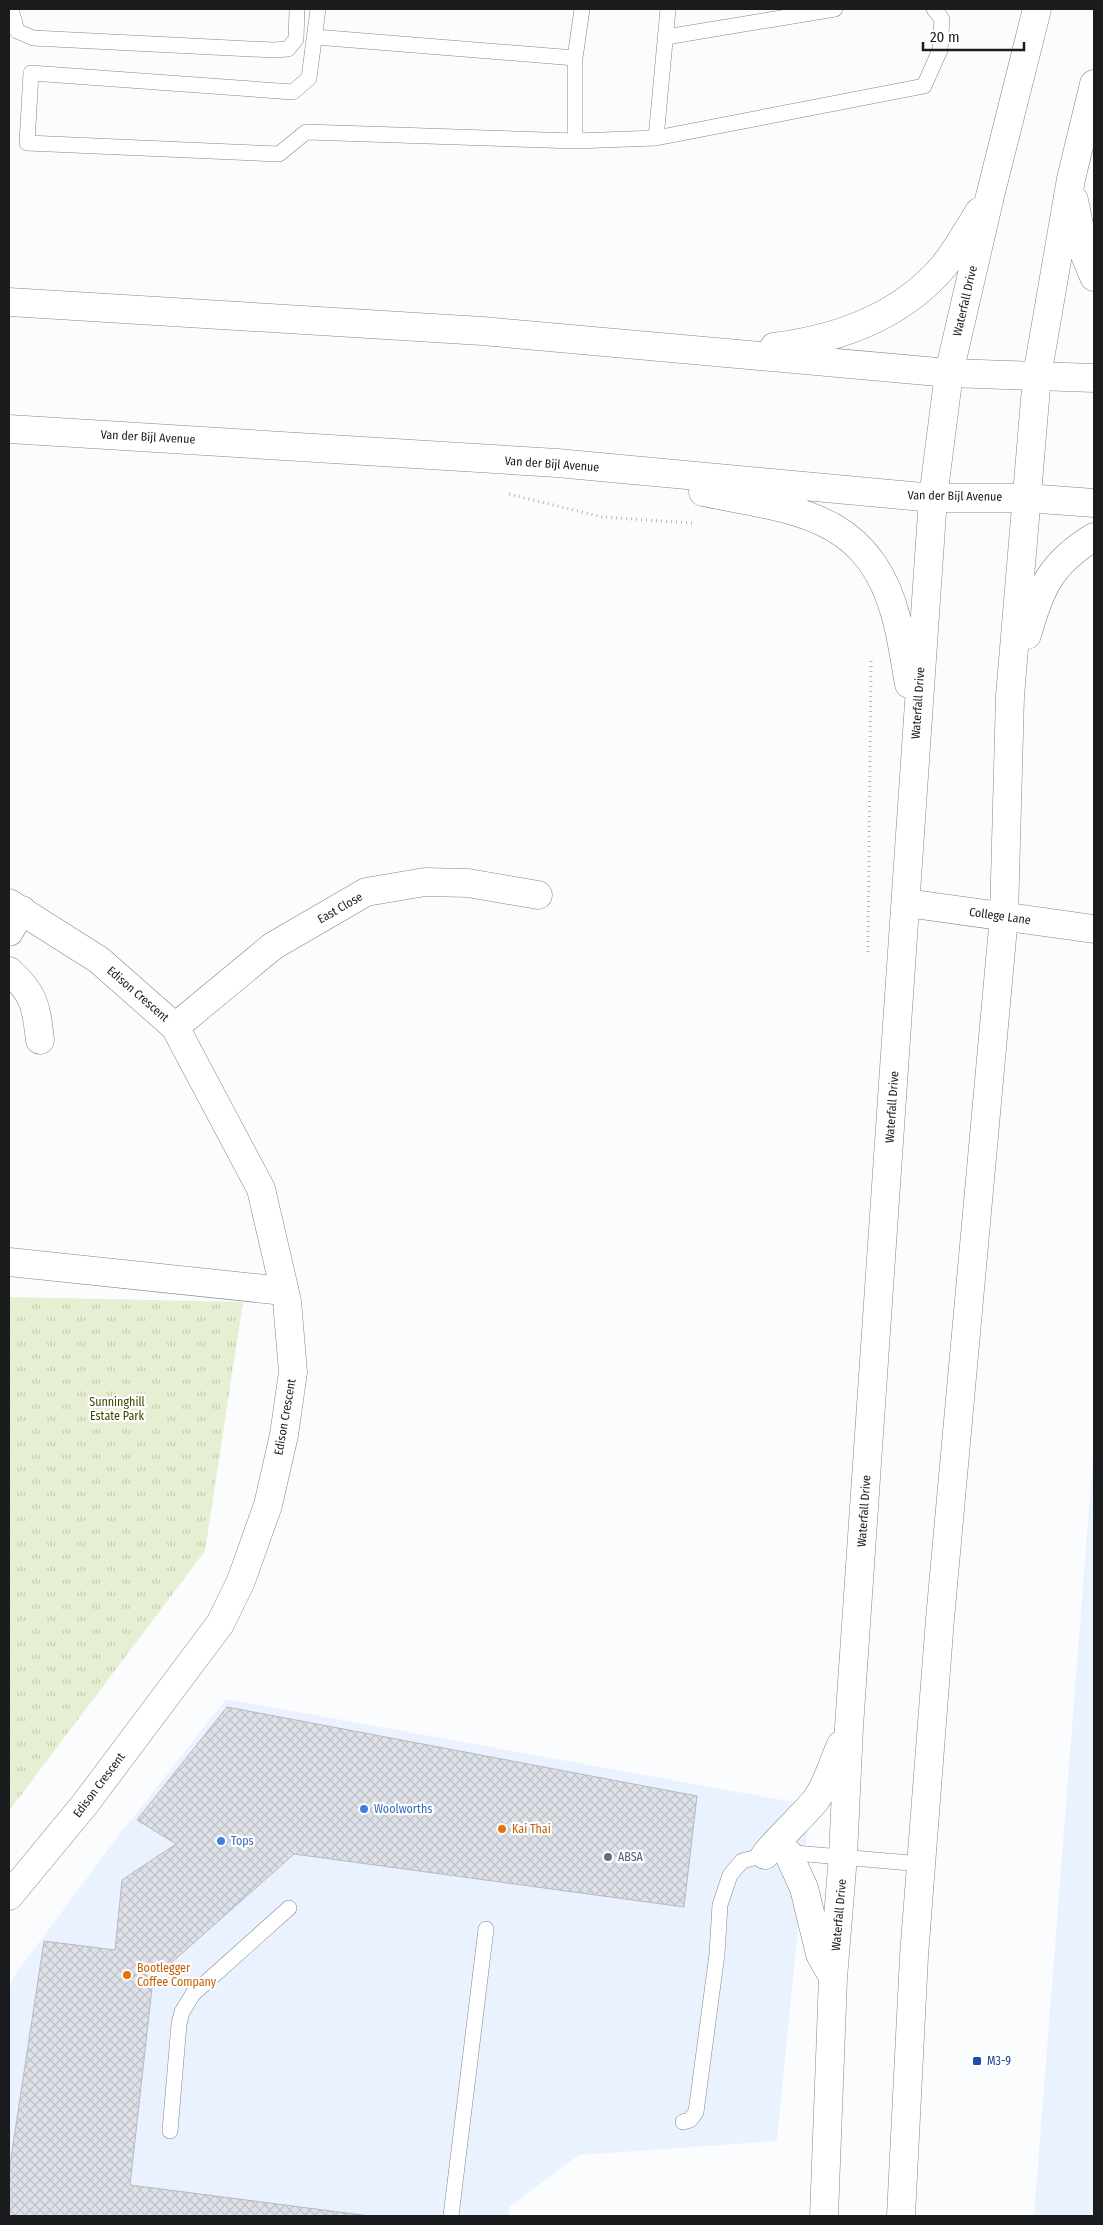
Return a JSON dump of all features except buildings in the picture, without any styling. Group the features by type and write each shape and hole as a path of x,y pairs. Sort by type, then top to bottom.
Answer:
{"main road":[{"name":"Waterfall Drive","path":"824,2216 834,1978 843,1856 849,1727 933,498 949,373 990,196 1037,9"},
{"path":"901,2216 914,1956 940,1619 1004,916 1010,696 1037,376 1071,179 1094,84"},
{"path":"1071,179 1085,256 1094,277"},
{"path":"721,353 823,339 849,331 885,315 911,297 943,267 990,196"},
{"path":"9,302 482,331 949,373 1094,378"},
{"name":"Van der Bijl Avenue","path":"9,429 557,463 933,498 1026,498 1094,503"},
{"path":"557,463 780,508 821,521 851,538 874,565 886,588 896,616 916,725"},
{"path":"1010,696 1038,598 1044,585 1068,555 1094,537"},
{"name":"East Close","path":"175,1027 273,946 366,892 425,882 468,883 538,895"},
{"name":"College Lane","path":"906,903 1094,928"},
{"name":"Edison Crescent","path":"9,1896 85,1804 220,1624 241,1581 268,1505 293,1372 287,1301 261,1189 175,1027 99,960 13,915"},
{"path":"9,971 25,985 36,1006 40,1040"},
{"path":"9,1262 284,1291"},
{"path":"834,1978 820,1954 804,1888 776,1854 819,1794 832,1769 849,1727"}],"lane":[{"path":"11,9 17,31 33,38 273,50 288,49 296,39 297,9"},
{"path":"318,9 309,78 293,92 31,73 27,142 279,154 306,132 575,141 656,138 924,86 940,50 942,19 934,9"},
{"path":"575,141 575,58 582,9"},
{"path":"656,138 668,9"},
{"path":"666,37 835,9"},
{"path":"315,37 575,58"},
{"path":"683,2122 690,2120 696,2112 717,1954 720,1905 730,1875 742,1861 776,1854 843,1856 922,1864"},
{"path":"170,2131 179,2024 186,2002 289,1908"},
{"path":"451,2216 486,1929"}],"path":[{"path":"507,493 602,517 697,523"},
{"path":"868,958 871,656"}],"shaded area":[{"path":"1094,1445 1094,2216 1034,2216"},
{"path":"226,1699 793,1802 809,1813 777,2141 579,2155 509,2207 508,2216 9,2216 9,1987 14,1976 120,1834"}],"green space":[{"name":"Sunninghill Estate Park","path":"9,1297 243,1302 205,1551 9,1811"}],"place":[{"name":"Woolworths","path":"364,1809"},
{"name":"Kai Thai","path":"502,1829"},
{"name":"Tops","path":"221,1841"},
{"name":"ABSA","path":"608,1857"},
{"name":"Bootlegger Coffee Company","path":"127,1975"},
{"name":"M3-9","path":"977,2061"}]}
